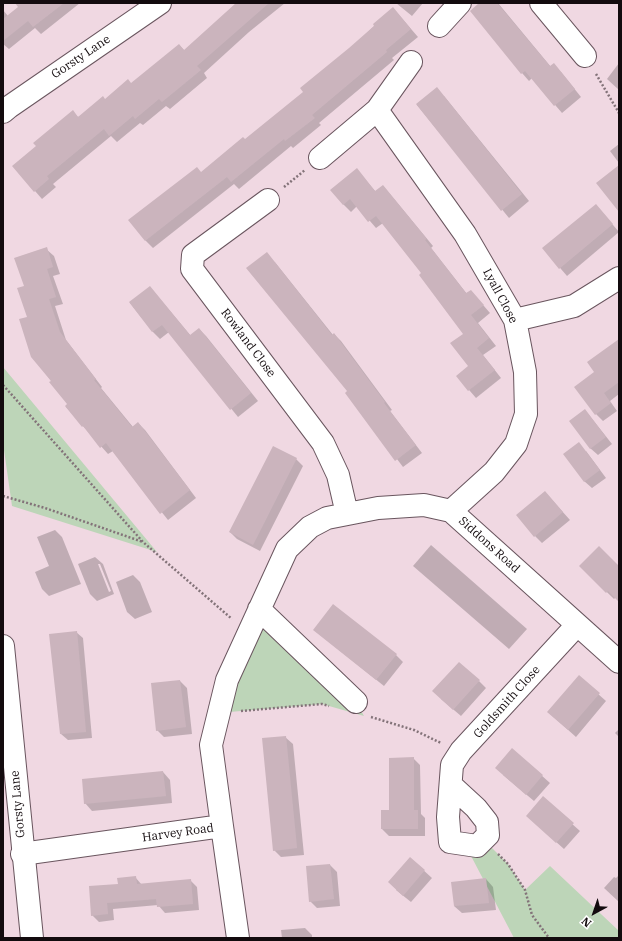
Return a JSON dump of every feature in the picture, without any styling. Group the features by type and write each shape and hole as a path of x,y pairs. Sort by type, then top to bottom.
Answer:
{"street":[{"name":"Gorsty Lane","path":"5,106 160,3"},
{"path":"440,26 460,3"},
{"path":"541,3 585,56"},
{"path":"320,158 377,110 411,62"},
{"name":"Lyall Close","path":"377,110 465,234 515,320 525,372 526,414 516,444 494,472 451,511"},
{"name":"Rowland Close","path":"268,200 193,255 192,269 323,443 338,475 347,514"},
{"path":"515,320 574,306 619,278"},
{"name":"Siddons Road","path":"222,826 211,745 227,680 286,548 310,527 327,518 378,508 424,506 451,511 619,662"},
{"path":"259,609 346,705"},
{"name":"Goldsmith Close","path":"484,840 477,846 450,842 448,817 452,765 457,756 577,625"},
{"name":"Gorsty Lane","path":"3,646 22,854 32,938"},
{"path":"451,785 476,808 487,822 488,835 484,840"},
{"name":"Harvey Road","path":"22,854 222,826 238,938"}],"path":[{"path":"585,56 619,113"},
{"path":"268,200 320,158"},
{"path":"3,385 143,542 249,633"},
{"path":"3,496 45,508 143,542"},
{"path":"218,713 322,704 346,705 364,716 414,730 446,746 457,756"},
{"path":"484,840 508,864 525,890 532,915 549,938"}],"green space":[{"path":"3,367 157,552 12,506 3,443"},
{"path":"259,609 356,702 364,716 322,704 218,713"},
{"path":"484,840 508,864 525,890 550,866 619,931 619,938 514,938 470,854"}],"building":[{"path":"15,3 64,3 33,27 28,21 3,41 3,19 18,7"},
{"path":"236,3 269,3 197,66 201,70 162,102 159,99 135,119 133,116 109,136 104,129 47,176 49,179 34,192 12,166 36,146 33,143 73,110 78,117 103,96 105,99 128,79 131,83 179,44 184,50"},
{"path":"479,3 497,3 550,66 554,63 575,89 554,106 525,71 521,74 470,11"},
{"path":"393,7 411,29 386,50 387,52 312,115 315,118 285,141 284,139 231,182 227,177 145,241 128,220 197,167 201,172 243,137 245,139 303,92 300,88 349,48"},
{"path":"437,87 522,194 501,211 416,104"},
{"path":"619,165 619,212 596,183"},
{"path":"357,168 375,191 383,185 427,239 425,240 466,293 471,290 484,305 471,315 489,338 477,348 495,370 468,391 456,376 468,366 450,343 463,334 419,275 421,273 376,216 368,222 350,199 343,205 330,190"},
{"path":"596,204 613,224 559,269 542,248"},
{"path":"47,247 53,267 47,269 56,297 49,299 60,332 96,379 94,380 132,427 138,422 190,490 160,514 106,443 100,448 83,426 82,427 65,406 67,404 49,382 51,381 31,357 19,319 27,317 17,288 24,286 14,258"},
{"path":"267,252 332,335 334,333 416,445 395,461 345,393 347,391 246,268"},
{"path":"150,286 190,335 199,328 251,393 230,410 162,325 152,332 129,302"},
{"path":"619,339 619,382 604,393 611,403 595,415 574,387 594,372 587,362"},
{"path":"585,409 606,437 590,449 569,421"},
{"path":"579,442 600,470 584,482 563,454"},
{"path":"273,446 297,458 253,545 229,532"},
{"path":"545,491 563,512 534,537 516,515"},
{"path":"599,546 619,566 619,602 608,591 606,593 579,566"},
{"path":"333,604 397,654 376,680 313,630"},
{"path":"77,631 86,732 60,734 49,634"},
{"path":"459,662 480,680 453,710 432,691"},
{"path":"579,675 600,693 568,730 547,712"},
{"path":"180,680 186,727 156,731 151,683"},
{"path":"286,736 297,848 273,851 262,738"},
{"path":"512,748 543,775 526,795 495,768"},
{"path":"414,757 414,810 418,810 418,829 381,829 381,810 389,810 389,758"},
{"path":"163,771 166,796 84,804 82,779"},
{"path":"543,796 574,823 556,843 526,816"},
{"path":"410,857 425,870 403,896 388,882"},
{"path":"330,864 334,899 309,902 306,866"},
{"path":"136,876 137,884 191,879 193,904 157,907 156,899 107,903 108,914 91,916 89,886 118,884 117,878"},
{"path":"486,878 489,903 454,906 451,882"}]}
